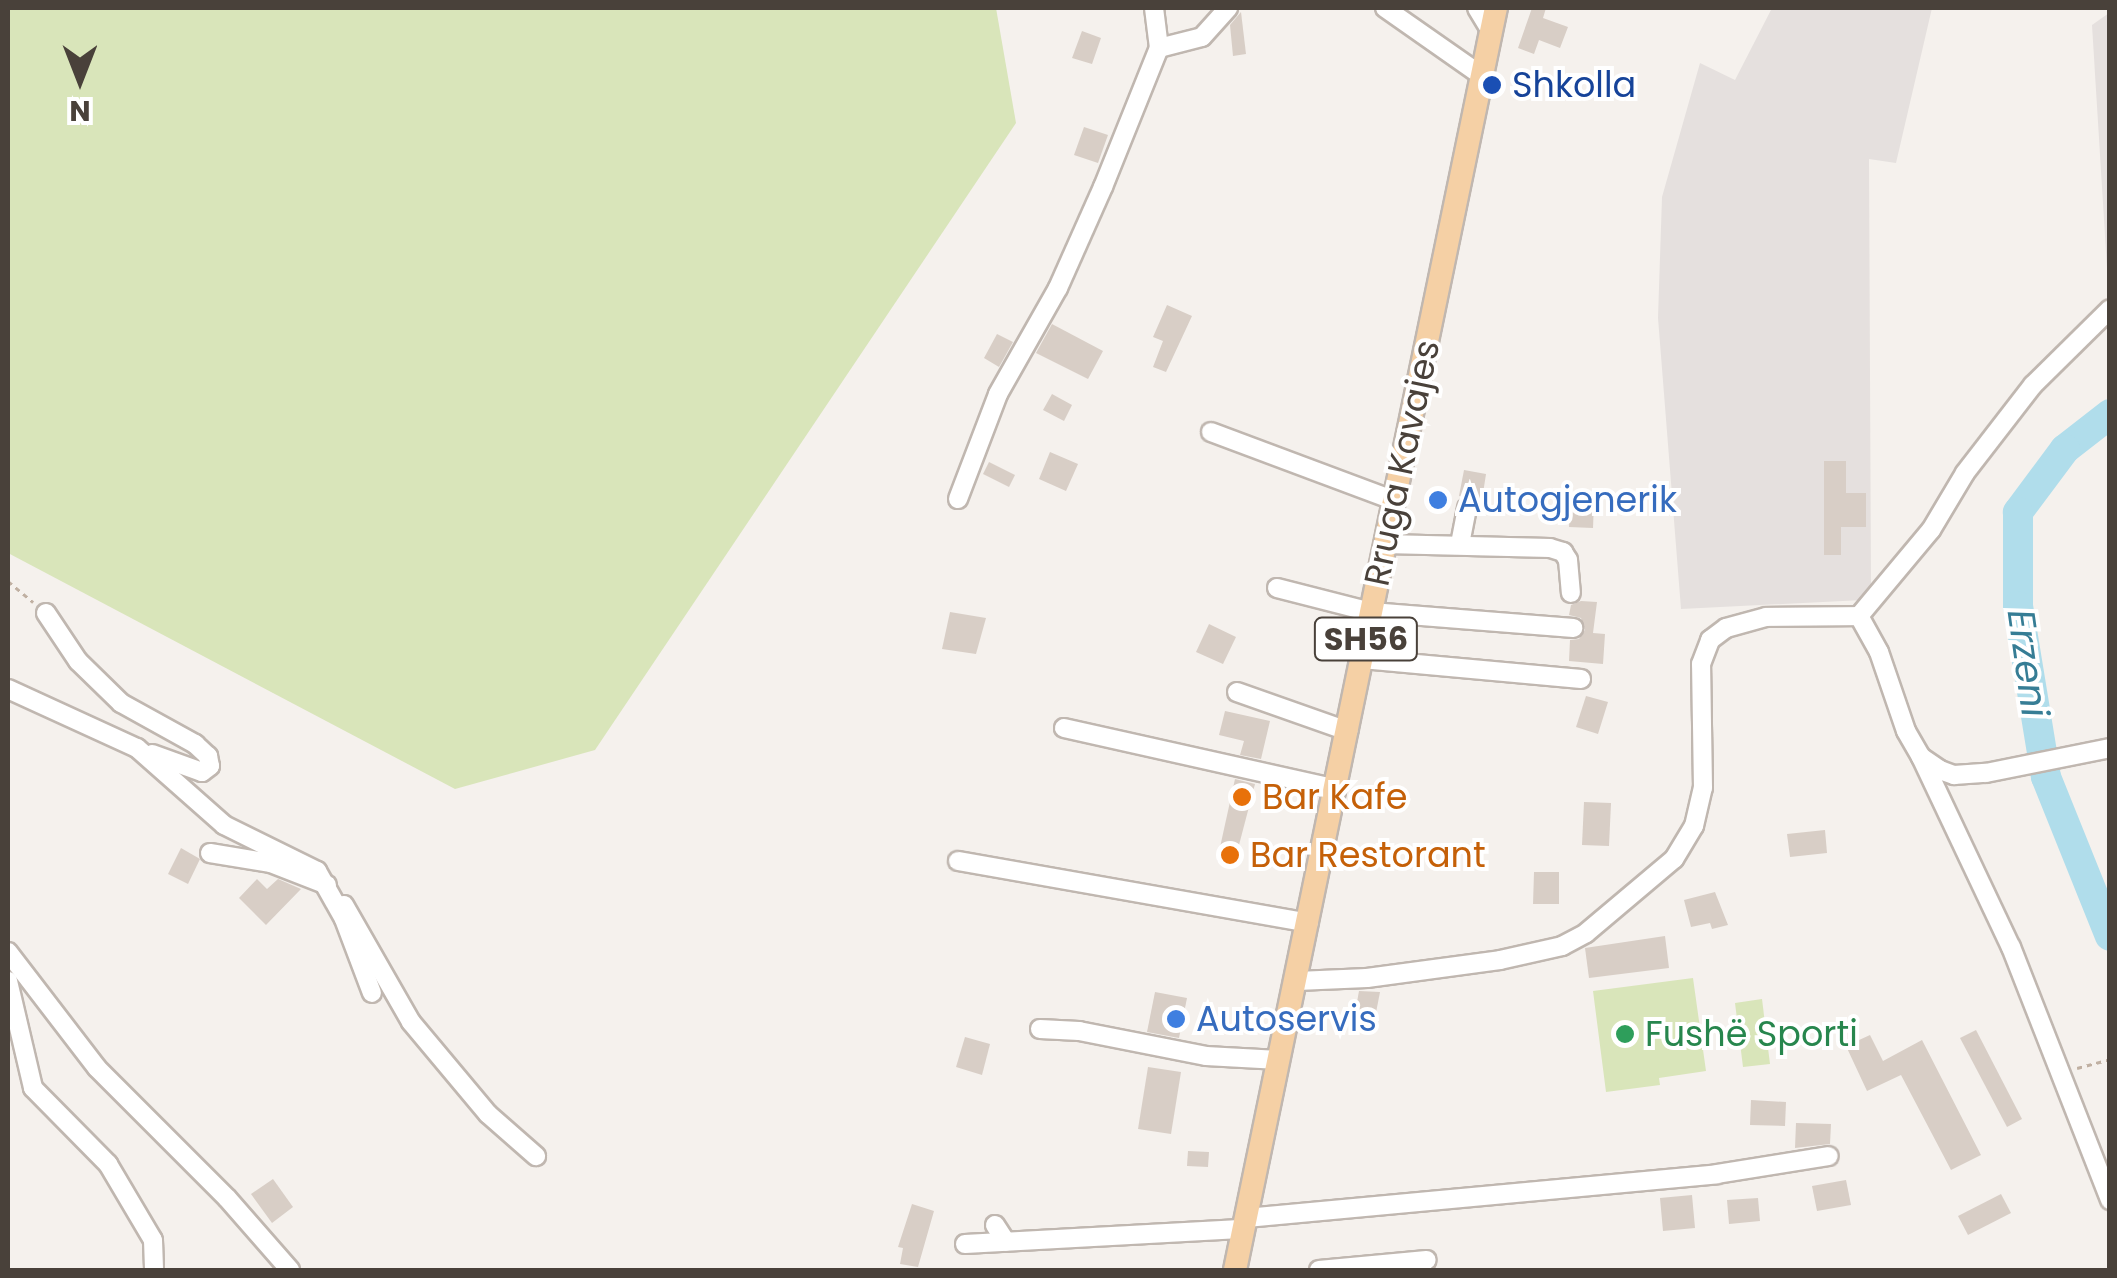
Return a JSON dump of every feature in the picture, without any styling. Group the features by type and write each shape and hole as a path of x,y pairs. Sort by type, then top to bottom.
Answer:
{"main road":[{"name":"Rruga Kavajes","path":"1235,1270 1496,8"}],"street":[{"path":"958,498 998,394 1082,239 1159,48 1154,8"},
{"path":"1159,48 1202,37 1228,8"},
{"path":"1386,8 1482,76"},
{"path":"1477,8 1491,32"},
{"path":"1859,616 1931,530 1965,473 2034,384 2110,309"},
{"path":"1211,432 1394,500"},
{"path":"1460,544 1467,508"},
{"path":"1385,544 1460,544 1563,552 1571,593"},
{"path":"1278,588 1372,612 1573,628"},
{"path":"8,689 137,748 202,772 210,766 208,756 195,744 121,703 78,661 46,612"},
{"path":"1297,981 1367,978 1500,960 1562,946 1586,933 1674,859 1694,826 1703,788 1700,664 1710,640 1726,628 1766,616 1859,616"},
{"path":"1859,616 1879,652 1906,731 2012,947 2110,1200"},
{"path":"1362,659 1581,679"},
{"path":"1237,692 1348,730"},
{"path":"1064,728 1336,789"},
{"path":"137,748 224,825 306,864 325,882 352,914 411,1022 488,1114 536,1156"},
{"path":"1921,757 1954,775 1986,773 2110,748"},
{"path":"210,853 271,863 325,882 372,993"},
{"path":"958,861 1309,923"},
{"path":"8,952 67,1034 108,1081 227,1198 290,1270"},
{"path":"8,981 34,1088 108,1164 153,1240 154,1270"},
{"path":"1040,1029 1079,1031 1182,1052 1279,1060"},
{"path":"965,1244 1246,1223 1717,1174 1829,1156"},
{"path":"995,1224 1006,1242"},
{"path":"1318,1270 1428,1260"}],"path":[{"path":"8,581 46,612"},
{"path":"2067,1070 2110,1060"}],"shaded area":[{"path":"1772,8 1932,8 1896,163 1869,159 1871,585 1863,600 1681,609 1658,318 1662,197 1700,63 1735,80"},
{"path":"2109,13 2109,300 2092,25"}],"green space":[{"path":"8,8 996,8 1016,123 595,750 455,789 8,553"},
{"path":"1693,978 1706,1071 1659,1078 1660,1085 1606,1092 1593,991"},
{"name":"Fushë Sporti","path":"1762,999 1770,1064 1743,1067 1735,1003"}],"building":[{"path":"1532,8 1546,8 1543,18 1568,27 1560,48 1539,40 1534,54 1518,48"},
{"path":"1241,12 1246,54 1233,56 1230,25"},
{"path":"1082,31 1101,38 1092,64 1072,58"},
{"path":"1084,127 1108,135 1098,163 1074,155"},
{"path":"1167,305 1192,316 1166,372 1153,367 1163,341 1153,337"},
{"path":"1052,324 1103,351 1088,379 1036,353"},
{"path":"997,334 1013,342 999,367 984,358"},
{"path":"1052,394 1072,405 1064,421 1043,410"},
{"path":"1050,452 1078,464 1066,491 1039,479"},
{"path":"1824,461 1846,461 1846,493 1866,493 1866,527 1841,527 1841,555 1824,555"},
{"path":"989,462 1015,475 1009,487 983,474"},
{"path":"1464,470 1486,474 1482,500 1459,496"},
{"path":"1570,502 1594,503 1593,528 1569,527"},
{"path":"1597,602 1593,633 1605,634 1603,664 1569,661 1570,640 1579,639 1585,630 1581,618 1569,615 1571,605"},
{"path":"950,612 986,618 976,654 942,649"},
{"path":"1209,624 1236,637 1223,664 1196,652"},
{"path":"1586,696 1608,702 1598,734 1576,727"},
{"path":"1225,711 1270,721 1261,759 1240,755 1244,741 1219,735"},
{"path":"1235,779 1255,784 1234,864 1217,861"},
{"path":"1584,802 1611,803 1609,846 1582,845"},
{"path":"1825,830 1827,853 1790,857 1787,834"},
{"path":"181,848 200,859 188,884 168,874"},
{"path":"1534,872 1559,872 1559,904 1533,904"},
{"path":"257,879 267,889 278,879 301,889 266,925 239,898"},
{"path":"1715,892 1728,925 1712,929 1710,923 1691,927 1684,900"},
{"path":"1665,936 1669,968 1589,978 1585,948"},
{"path":"1359,991 1380,992 1373,1028 1353,1024"},
{"path":"1155,992 1187,998 1179,1038 1147,1032"},
{"path":"1976,1030 2022,1119 2007,1127 1960,1038"},
{"path":"1870,1035 1883,1061 1922,1040 1981,1155 1951,1170 1901,1075 1867,1091 1846,1046"},
{"path":"965,1037 990,1044 982,1075 956,1067"},
{"path":"1148,1067 1181,1072 1171,1134 1138,1129"},
{"path":"1751,1100 1786,1102 1785,1126 1750,1125"},
{"path":"1796,1123 1831,1124 1830,1144 1795,1148"},
{"path":"1188,1151 1209,1152 1208,1167 1187,1166"},
{"path":"273,1179 293,1207 272,1223 251,1194"},
{"path":"1846,1180 1851,1205 1817,1211 1812,1186"},
{"path":"2001,1194 2011,1213 1968,1235 1958,1216"},
{"path":"1692,1195 1695,1228 1663,1231 1660,1198"},
{"path":"1758,1198 1760,1221 1729,1224 1727,1200"},
{"path":"912,1204 934,1211 918,1267 900,1264 903,1248 898,1247"}],"waterway":[{"name":"Erzeni","path":"2110,414 2065,449 2018,512 2018,606 2046,777 2110,936"}],"place":[{"name":"Shkolla","path":"1492,85"},
{"name":"Autogjenerik","path":"1438,500"},
{"name":"Bar Kafe","path":"1242,797"},
{"name":"Bar Restorant","path":"1230,855"},
{"name":"Autoservis","path":"1176,1019"},
{"name":"Fushë Sporti","path":"1625,1034"}]}
